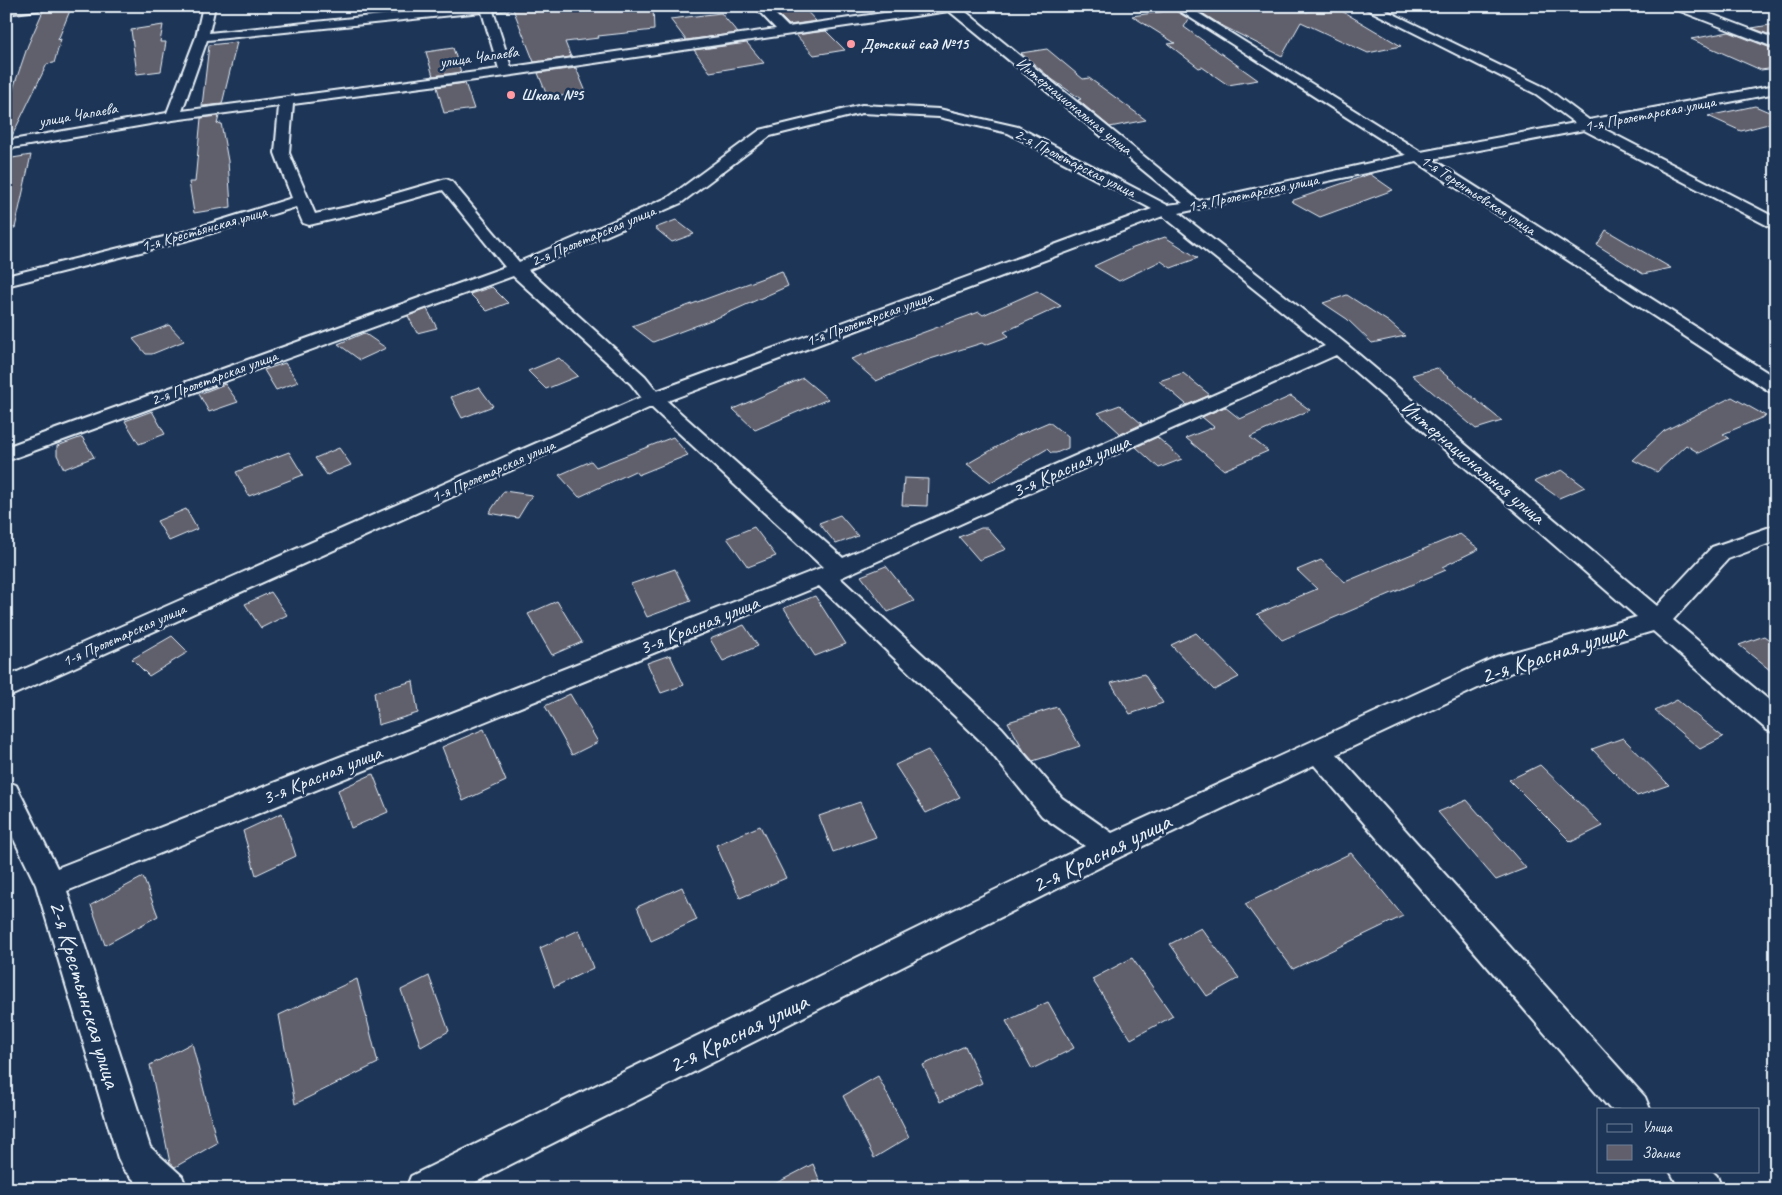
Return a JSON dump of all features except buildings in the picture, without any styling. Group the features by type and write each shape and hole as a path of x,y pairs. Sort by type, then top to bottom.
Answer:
{"street":[{"path":"6,10 38,6"},
{"path":"173,116 202,37 209,6"},
{"path":"202,37 505,6"},
{"path":"760,6 785,31"},
{"name":"улица Чапаева","path":"6,144 173,116 506,72 953,6"},
{"name":"Интернациональная улица","path":"953,6 1196,206"},
{"name":"1-я Терентьевская улица","path":"1178,6 1419,157 1776,387"},
{"path":"1679,6 1776,44"},
{"path":"487,8 506,72"},
{"path":"1371,8 1541,91 1588,126 1776,225"},
{"name":"1-я Пролетарская улица","path":"6,688 653,399 1165,210 1196,206 1419,157 1776,89"},
{"path":"286,101 282,154 309,220 359,209 446,184 516,269 638,380 653,399 832,572 993,736 1052,807 1110,848"},
{"name":"2-я Пролетарская улица","path":"6,454 516,269 675,200 765,133 862,110 939,113 1013,130 1165,210"},
{"name":"1-я Крестьянская улица","path":"6,282 186,236 301,200"},
{"name":"Интернациональная улица","path":"1165,210 1338,347 1776,722"},
{"name":"3-я Красная улица","path":"50,884 832,572 1338,347"},
{"path":"1658,620 1720,553 1776,533"},
{"name":"2-я Красная улица","path":"424,1189 1110,848 1505,664 1658,620"},
{"path":"1318,751 1632,1108"},
{"name":"2-я Крестьянская улица","path":"6,793 50,884 136,1158 169,1189"},
{"path":"1689,1172 1704,1189"}],"lane":[{"path":"1371,8 1396,6"}],"place":[{"name":"Детский сад №15","path":"851,44"},
{"name":"Школа №5","path":"511,95"}]}
